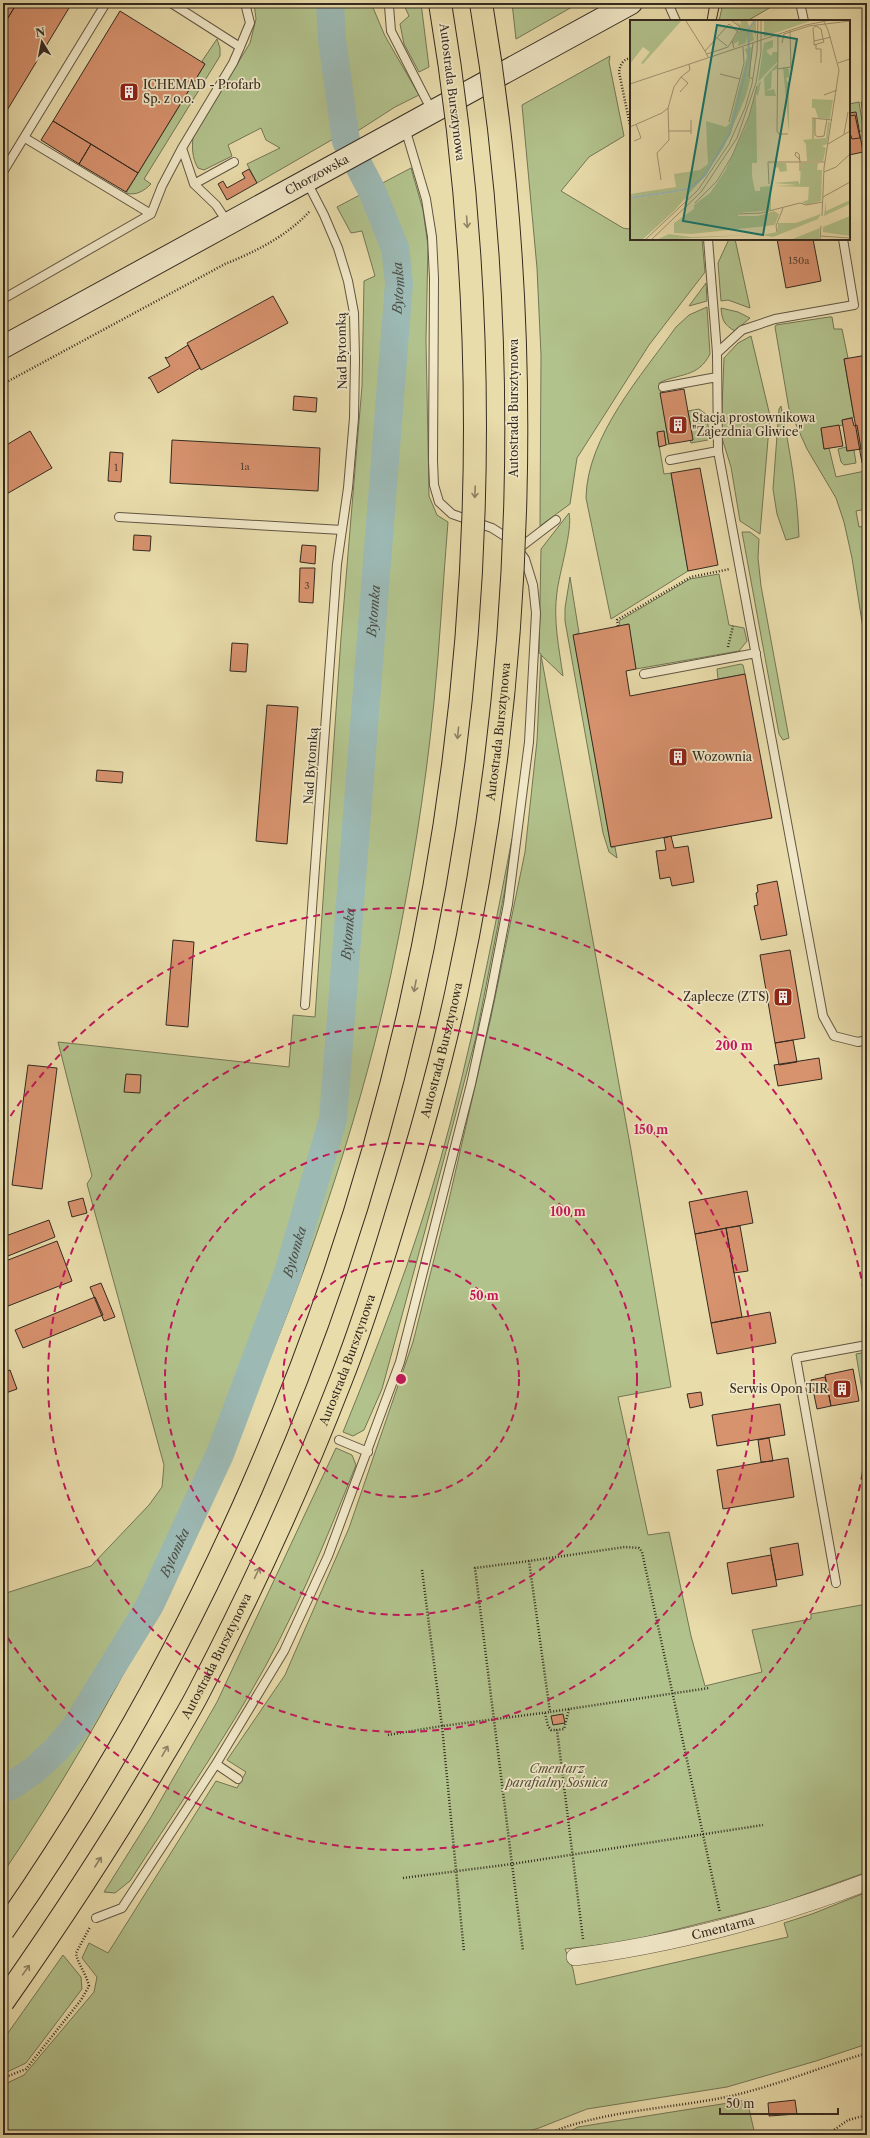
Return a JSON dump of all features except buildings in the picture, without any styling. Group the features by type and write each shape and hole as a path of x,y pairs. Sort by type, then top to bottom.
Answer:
{"highway":[{"name":"Autostrada Bursztynowa","path":"3,1931 63,1843 105,1774 157,1681 223,1551 268,1450 298,1376 348,1237 377,1136 414,991 445,830 456,744 468,638 475,479 472,299 466,208 440,3"},
{"name":"Autostrada Bursztynowa","path":"3,2002 98,1862 143,1789 200,1691 259,1569 342,1377 387,1245 436,1077 456,991 486,823 508,635 513,548 515,380 512,287 506,196 481,3"}],"main road":[{"name":"Chorzowska","path":"3,347 631,3"}],"street":[{"name":"Cmentarna","path":"580,1956 624,1950 723,1929 808,1905 867,1882"}],"lane":[{"path":"3,172 106,3"},
{"path":"171,3 240,47"},
{"path":"3,299 151,214 162,186 182,148 240,47 250,23 245,3"},
{"path":"668,3 676,20"},
{"path":"800,3 804,20"},
{"path":"389,6 391,31 432,112"},
{"path":"96,1918 122,1908 216,1764 284,1651 328,1556 368,1452 400,1362 424,1274 471,1084 508,904 529,742 536,613 533,585 525,559 512,540 492,528 452,514 439,502 434,485 433,461 432,237 426,198 399,130"},
{"path":"25,138 151,214"},
{"path":"182,148 194,184 216,205 228,224"},
{"path":"194,184 234,162"},
{"name":"Nad Bytomką","path":"305,1005 337,564 348,488 354,418 356,359 354,313 348,281 338,248 318,203 314,177"},
{"path":"708,240 717,353 718,451 823,1016 834,1036 858,1042 867,1040"},
{"path":"717,353 742,330 775,319 854,305 843,240"},
{"path":"663,387 717,377"},
{"path":"670,460 718,451"},
{"path":"118,517 342,530"},
{"path":"518,550 556,520"},
{"path":"644,674 756,653"},
{"path":"836,1583 796,1358 867,1345"},
{"path":"339,1440 368,1452"},
{"path":"216,1764 238,1779"}],"path":[{"path":"630,58 627,58 620,65 619,72 630,125"},
{"path":"3,384 296,227 318,203"},
{"path":"618,626 617,620 691,577 740,567"},
{"path":"727,653 733,626"},
{"path":"523,1951 495,1719 480,1624 475,1568 625,1547 639,1548 642,1552 704,1834 723,1929"},
{"path":"529,1561 550,1712"},
{"path":"422,1570 442,1726 455,1872 464,1952"},
{"path":"388,1735 709,1688"},
{"path":"545,1713 548,1726 551,1730 564,1729 569,1709"},
{"path":"557,1730 573,1855 580,1956"},
{"path":"403,1878 512,1864 763,1825"},
{"path":"3,2078 26,2069 81,2000 89,1986 86,1974 78,1963 76,1953 96,1918"},
{"path":"545,2135 585,2121 731,2096 787,2081 867,2053"},
{"path":"827,2135 848,2120 867,2115"}],"green space":[{"path":"254,3 321,3 335,138 257,183 247,164 280,148 266,140 261,128 228,145 232,156 204,170 198,168 193,149 193,137 250,43 256,19"},
{"path":"336,3 371,3 385,36 419,95 395,107 353,134 337,19"},
{"path":"403,3 421,3 429,67 419,72 404,44 400,24 409,16"},
{"path":"512,3 579,3 516,39"},
{"path":"723,3 778,3 749,20 719,20"},
{"path":"217,39 220,48 220,56 144,179 151,184 140,192 133,194 126,193 205,64 202,61"},
{"path":"610,56 609,62 624,136 589,157 561,191 623,228 628,229 630,228 630,240 702,240 705,272 649,345 577,458 570,504 540,526 541,355 537,268 522,105"},
{"path":"867,101 867,134 861,102"},
{"path":"859,102 863,130 859,132 850,118 850,104"},
{"path":"411,168 423,210 428,246 426,340 429,496 437,515 448,522 436,680 426,770 404,907 380,1022 354,1118 324,1213 272,1353 215,1488 152,1620 117,1685 81,1749 3,1873 3,1803 47,1770 32,1762 3,1780 3,1594 91,1566 149,1505 162,1487 164,1465 87,1184 92,1176 58,1042 289,1067 293,1015 315,1017 341,638 362,386 364,281 375,276 362,231 351,233 337,207"},
{"path":"729,240 735,240 750,308 728,300 721,301 718,263"},
{"path":"706,283 707,301 689,306"},
{"path":"707,307 710,354 705,362 700,367 688,374 659,383 669,444 666,445 664,431 657,433 664,474 671,473 688,571 611,619 586,498 589,475 596,452 606,429 619,407 676,327 689,315"},
{"path":"721,308 738,312 750,318 735,331 728,327 724,322"},
{"path":"832,317 834,329 842,329 848,358 844,359 854,417 842,420 843,425 821,429 824,449 829,448 836,477 865,471 867,498 864,499 866,509 856,511 859,527 867,526 867,654 852,558 844,522 836,498 807,449 789,409 775,327 776,325"},
{"path":"751,336 770,416 760,534 740,521 731,467 721,435 724,358 738,343"},
{"path":"781,406 793,471 799,537 786,540 777,514 773,489 779,409"},
{"path":"699,409 706,414 710,437 708,440 691,443 690,440 693,440 688,411"},
{"path":"846,447 847,451 854,450 856,463 844,465 841,462 838,449"},
{"name":"Cmentarz parafialny Sośnica","path":"569,513 569,530 558,584 556,602 557,634 563,676 541,655 631,1150 671,1387 618,1397 648,1535 669,1532 691,1636 705,1686 762,1672 752,1630 811,1619 811,1614 867,1604 867,1872 778,1904 626,1942 565,1949 573,1969 576,1985 788,1937 784,1923 812,1914 867,1892 867,2044 816,2061 727,2087 587,2109 539,2128 515,2135 3,2135 3,2085 24,2075 94,1992 97,1977 82,1958 89,1943 108,1953 216,1781 237,1788 246,1772 227,1760 285,1675 349,1528 413,1342 448,1204 491,1017 525,852 537,741 541,654 539,653 541,549"},
{"path":"742,532 750,532 759,539 758,558 761,586 789,738 783,740 779,734"},
{"path":"719,574 729,625 744,628 747,641 739,651 636,669 628,624 620,626 619,621 690,579"},
{"path":"570,577 579,633 574,635 611,847 615,847 617,858 609,852 603,833 565,621 565,608"},
{"path":"741,664 743,665 745,674 718,679 717,669"},
{"path":"512,839 505,889 476,1037 426,1227 382,1389 364,1430 353,1436 343,1432 383,1332 419,1230 451,1121 479,1001"},
{"path":"867,1352 867,1401 864,1402 856,1354"},
{"path":"336,1448 352,1455 356,1465 320,1553 280,1640 265,1668 220,1742 130,1881 115,1893 104,1892 151,1817 217,1702"},
{"path":"63,1955 81,1977 82,1989 26,2063 3,2074 3,2040"},
{"path":"747,2100 755,2135 563,2135 578,2127"}],"waterway":[{"name":"Bytomka","path":"3,1788 11,1786 33,1771 56,1750 76,1726 150,1605 220,1454 288,1273 333,1119 399,283 395,248 372,191 346,141 332,40 330,3"}],"tram line":[{"path":"707,20 710,3"},
{"path":"716,20 720,3"}],"place":[{"name":"ICHEMAD - Profarb Sp. z o.o.","path":"129,92"},
{"name":"Stacja prostownikowa \"Zajezdnia Gliwice\"","path":"678,425"},
{"name":"Wozownia","path":"678,757"},
{"name":"Zaplecze (ZTS)","path":"783,997"},
{"name":"Serwis Opon TIR","path":"842,1389"}]}
